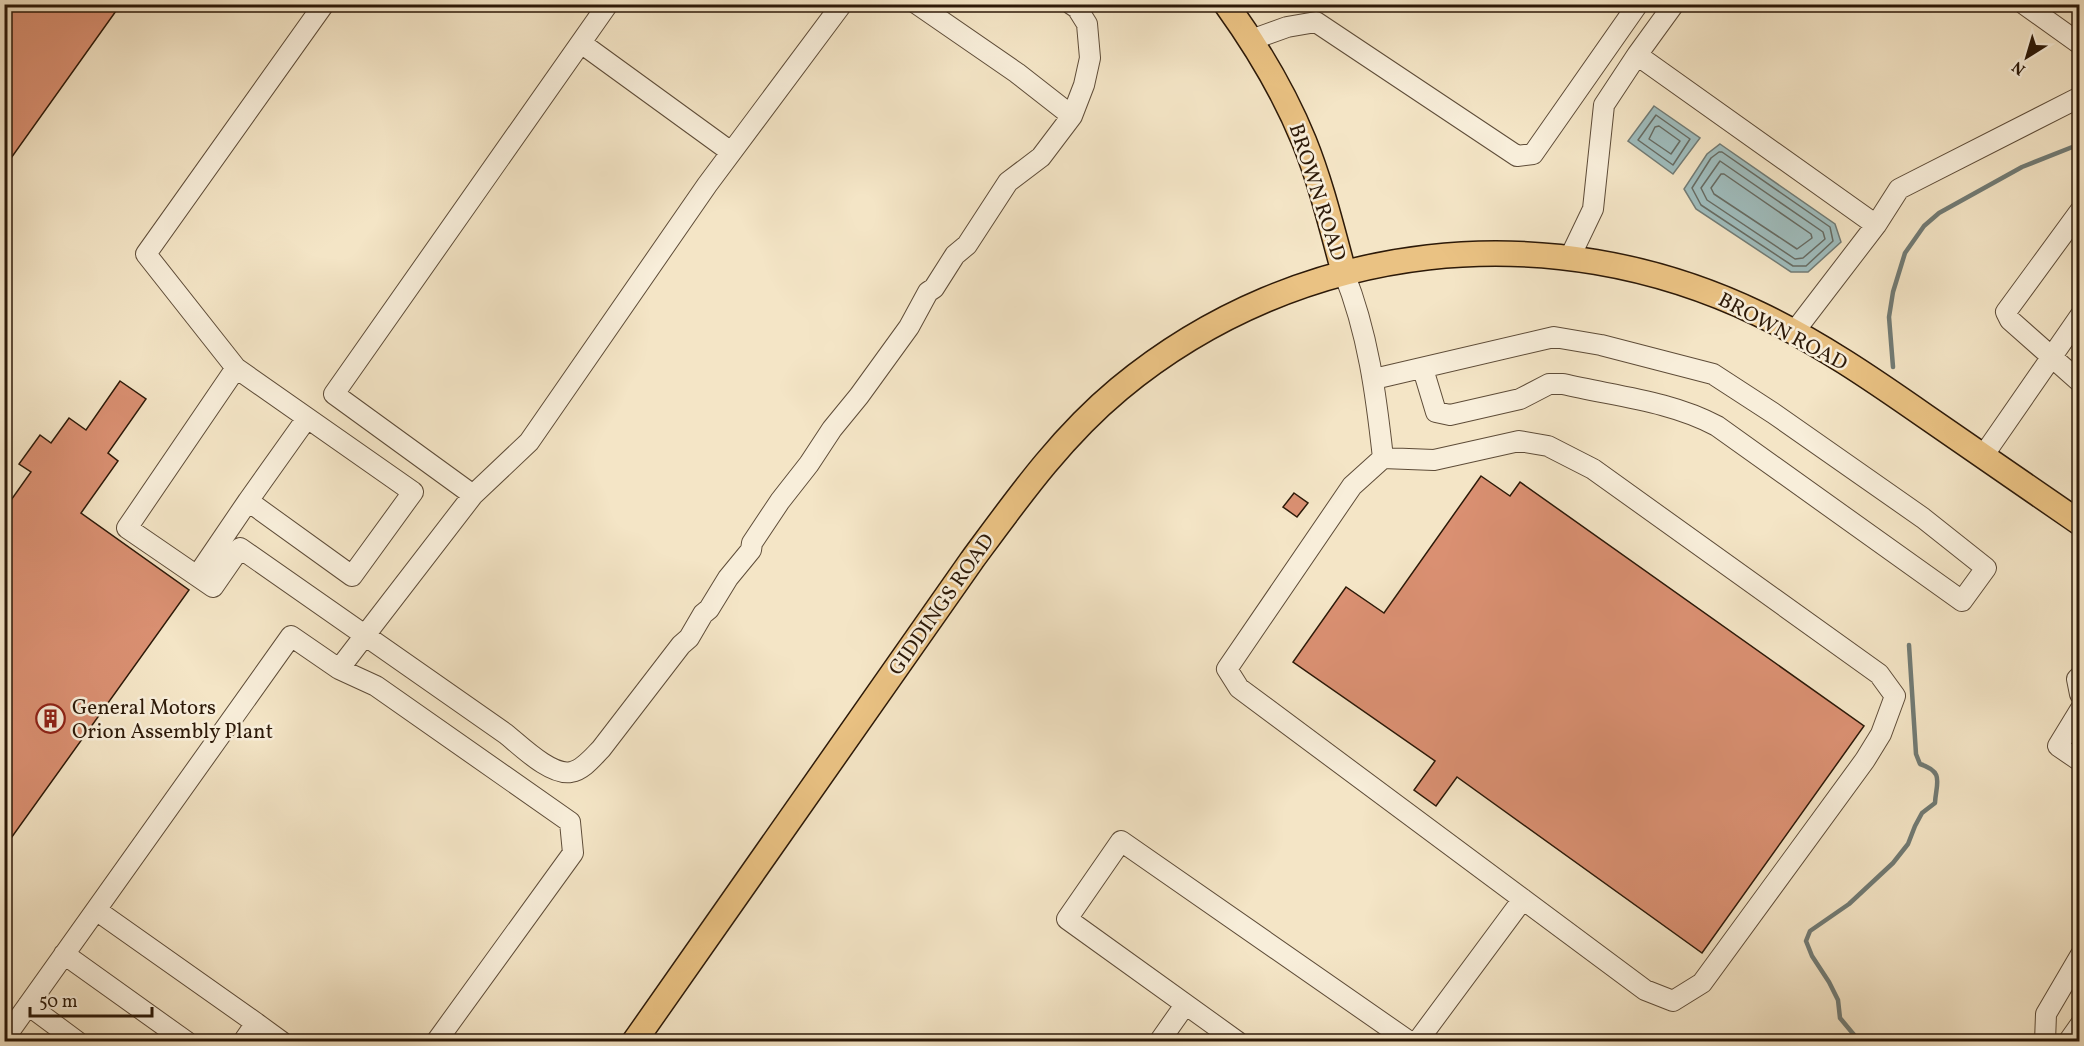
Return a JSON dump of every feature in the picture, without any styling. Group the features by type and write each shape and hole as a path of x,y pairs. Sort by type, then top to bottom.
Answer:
{"main road":[{"name":"BROWN ROAD","path":"1226,4 1251,40 1283,94 1305,143 1344,273 1389,263 1456,254 1496,252 1570,257 1632,269 1693,286 1794,332 1855,369 2079,523"},
{"name":"GIDDINGS ROAD","path":"634,1041 972,560 1019,495 1062,444 1119,390 1193,337 1239,312 1274,297 1344,273"}],"lane":[{"path":"248,501 352,576 413,492 236,368 146,254 324,4"},
{"path":"473,495 333,394 608,4"},
{"path":"339,669 473,495 529,442 556,406 706,185 842,4"},
{"path":"917,4 1017,73 1072,116"},
{"path":"236,368 127,528 213,587 240,548 506,734 548,767 562,772 573,772 588,763 601,749 681,645 689,638 728,578 751,550 752,543 780,501 909,327 928,292 934,288 955,255 967,245 1008,182 1041,157 1072,116 1084,86 1090,58 1087,24 1077,8 1071,4"},
{"path":"1251,40 1287,27 1316,21 1517,156 1533,154 1638,4"},
{"path":"1570,257 1593,209 1604,105 1674,4"},
{"path":"2024,4 2079,44"},
{"path":"581,43 731,152"},
{"path":"1637,55 1876,225"},
{"path":"1794,332 1876,225 1899,189 2079,97"},
{"path":"2079,211 2006,312 2010,320 2079,382"},
{"path":"1344,273 1355,299 1374,379 1383,458"},
{"path":"1983,456 2079,316"},
{"path":"1374,379 1554,337 1601,345 1713,374 1923,518 1986,568 1962,601 1717,426 1700,417 1652,403 1563,384 1549,384 1520,399 1450,415 1436,412 1422,369"},
{"path":"197,576 307,418"},
{"path":"1519,441 1548,446 1593,469 1880,674 1895,696 1881,734 1831,806 1702,983 1673,1001 1645,990 1239,688 1227,669 1352,486 1383,458 1434,460 1519,441"},
{"path":"4,1039 291,636 339,669 376,686 570,822 573,853 436,1041"},
{"path":"2079,676 2079,694"},
{"path":"2079,710 2058,746 2079,762"},
{"path":"1238,1041 1067,919 1121,841 1410,1041"},
{"path":"1417,1041 1523,899"},
{"path":"96,910 282,1041"},
{"path":"64,954 187,1041"},
{"path":"2045,1041 2046,1014 2079,956"},
{"path":"28,1005 78,1041"},
{"path":"1159,1041 1185,1005"},
{"path":"243,1041 256,1023"},
{"path":"2067,1041 2079,1025"}],"water":[{"path":"1654,106 1700,138 1673,174 1628,141"},
{"path":"1720,144 1835,224 1841,242 1808,272 1791,272 1696,209 1684,189 1707,154"}],"building":[{"path":"4,4 121,4 4,168"},
{"name":"General Motors Orion Assembly Plant","path":"120,381 146,399 108,453 118,461 81,513 189,590 4,848 4,510 31,472 19,464 40,435 51,443 69,418 86,430"},
{"path":"1481,476 1510,496 1520,482 1864,726 1702,953 1457,777 1436,806 1414,790 1435,761 1293,662 1346,587 1384,613"},
{"path":"1294,493 1308,503 1297,517 1283,507"}],"waterway":[{"path":"1893,367 1889,317 1893,292 1905,253 1924,226 1939,213 2022,167 2080,144"},
{"path":"1860,1042 1840,1018 1838,1000 1812,956 1806,941 1810,931 1849,904 1893,863 1908,844 1922,813 1935,803 1936,775 1928,767 1920,764 1916,754 1909,645"}],"place":[{"name":"General Motors Orion Assembly Plant","path":"51,719"}]}
